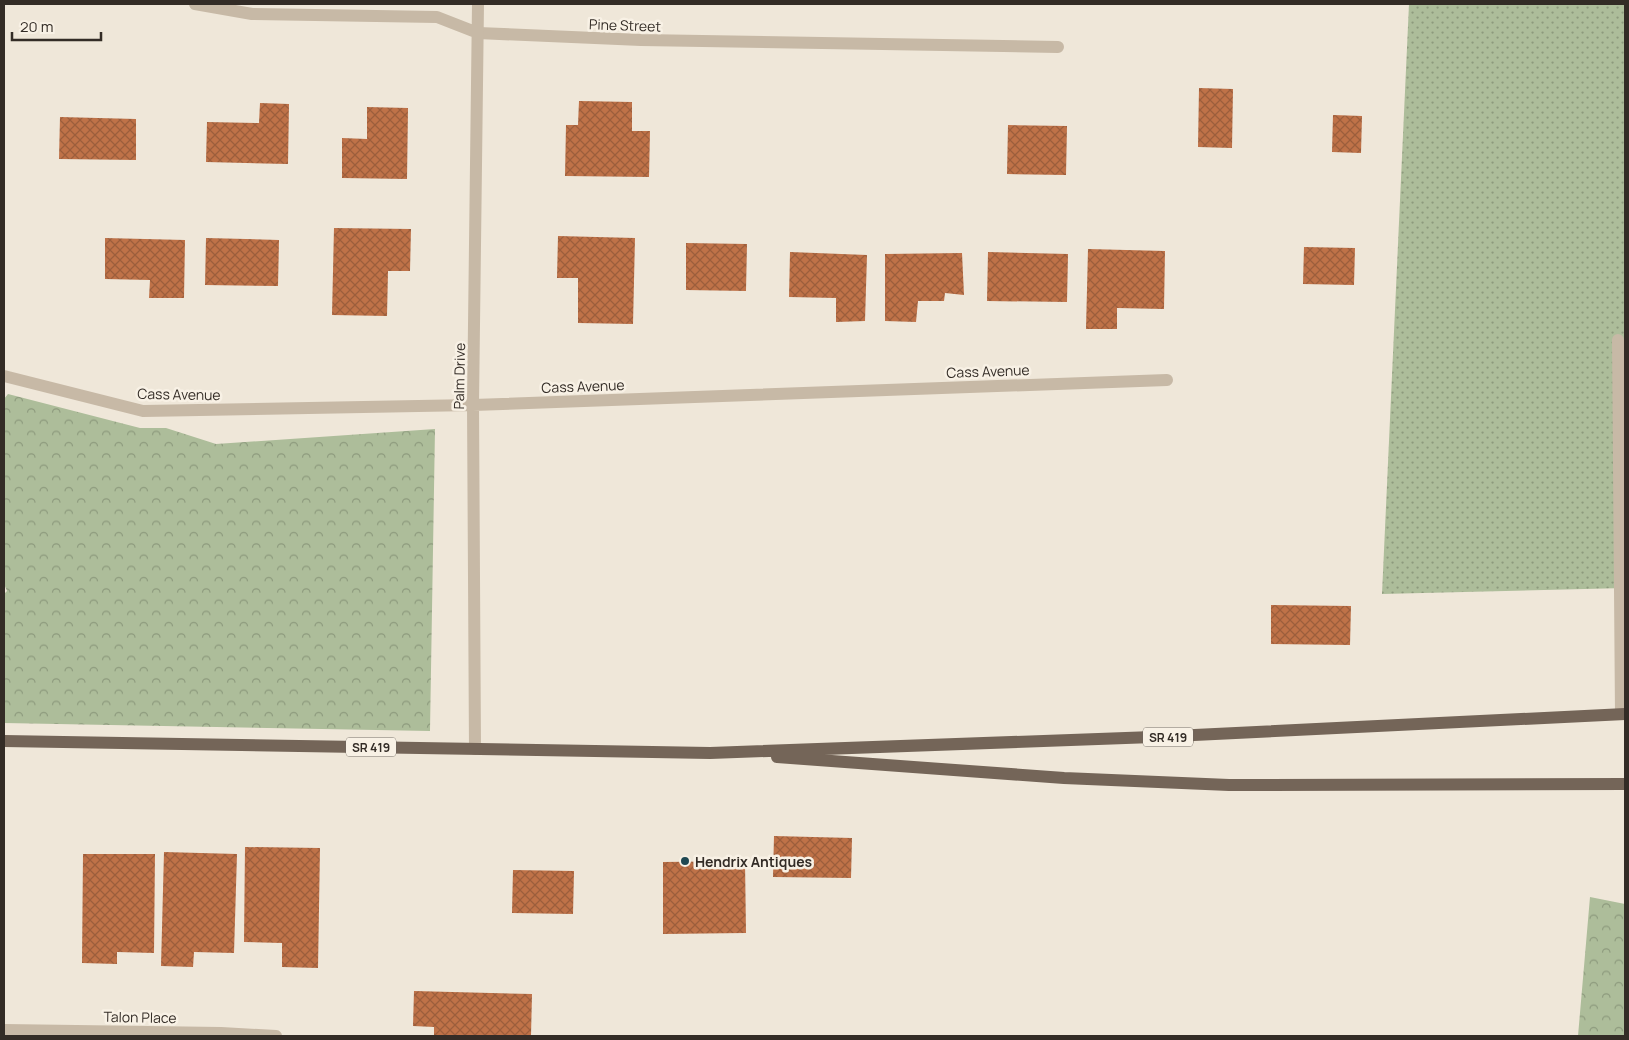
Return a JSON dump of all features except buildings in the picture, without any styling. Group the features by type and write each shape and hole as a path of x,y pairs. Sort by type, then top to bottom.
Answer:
{"main road":[{"name":"SR 419","path":"4,741 710,753 1153,737 1623,714"},
{"name":"SR 419","path":"710,753 1064,778 1228,785 1625,784"}],"street":[{"name":"Pine Street","path":"195,4 252,14 437,17 478,33 641,40 1058,47"},
{"name":"Palm Drive","path":"475,749 473,405 478,4"},
{"path":"1618,340 1622,509 1623,714"},
{"name":"Cass Avenue","path":"4,376 143,411 473,405 1167,380"},
{"name":"Talon Place","path":"4,1030 221,1033 276,1036"}],"green space":[{"path":"1409,4 1625,4 1625,588 1382,594"},
{"path":"8,394 140,428 166,428 216,444 435,429 430,731 4,723 4,594 7,591 4,584 4,399"},
{"path":"1590,897 1625,904 1625,1036 1578,1036"}],"place":[{"name":"Hendrix Antiques","path":"685,861"}]}
